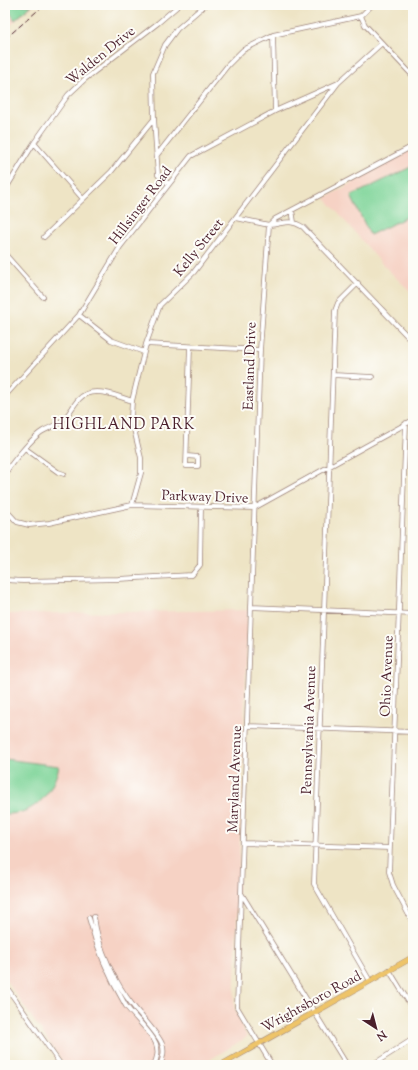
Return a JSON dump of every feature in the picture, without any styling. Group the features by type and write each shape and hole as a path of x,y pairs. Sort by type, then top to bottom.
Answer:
{"main road":[{"name":"Wrightsboro Road","path":"221,1065 413,957"}],"street":[{"name":"Walden Drive","path":"5,190 34,143 68,95 85,79 158,24 179,5"},
{"path":"169,184 158,175 154,119 153,73 165,45 177,29 204,5"},
{"path":"157,155 238,54 249,46 273,35 361,16 372,5"},
{"path":"361,16 365,26 413,76"},
{"path":"273,35 275,111"},
{"name":"Kelly Street","path":"132,505 141,473 141,458 131,417 132,401 146,344 160,305 194,272 338,83 382,43"},
{"name":"Hillsinger Road","path":"5,396 79,316 120,247 196,152 275,111 338,83"},
{"path":"44,237 111,172 154,119"},
{"path":"34,143 83,199"},
{"path":"269,225 275,219 413,146"},
{"path":"292,210 294,222"},
{"path":"236,218 269,225 286,221 294,222 303,227 413,342"},
{"name":"Eastland Drive","path":"254,508 260,350 269,225"},
{"path":"5,254 43,297"},
{"name":"Pennsylvania Avenue","path":"358,283 338,303 335,311 314,847 314,884 370,981"},
{"path":"79,316 111,340 144,352"},
{"path":"146,344 260,350"},
{"path":"187,456 190,347"},
{"path":"333,375 372,378"},
{"path":"5,475 6,467 26,449 32,439 42,431 64,419 78,399 86,394 95,392 132,401"},
{"name":"Parkway Drive","path":"5,509 17,522 29,525 49,523 132,505 254,508 329,465 413,420"},
{"name":"Ohio Avenue","path":"406,423 389,872 393,885 413,923"},
{"path":"26,449 58,472 64,474"},
{"path":"5,580 126,579 188,576 196,572 200,564 201,507"},
{"name":"Maryland Avenue","path":"254,508 248,726 237,1007 272,1065"},
{"path":"251,607 413,614"},
{"path":"248,726 413,732"},
{"path":"243,843 314,847 390,848"},
{"path":"241,892 347,1065"},
{"path":"94,917 104,951 115,976 129,1001 162,1043 163,1056 160,1065"},
{"path":"89,918 102,958 118,990 127,1006 156,1044 158,1056 154,1065"},
{"path":"389,970 413,1009"},
{"path":"5,985 61,1065"},
{"path":"372,1065 413,1039"}],"shaded area":[{"path":"5,5 34,5 5,30"},
{"path":"413,149 413,294 383,265 325,198"},
{"path":"248,610 234,1007 247,1037 201,1065 65,1065 5,979 5,614"}],"green space":[{"path":"5,5 32,5 15,20"},
{"path":"413,166 413,214 370,235 351,196"},
{"path":"5,759 59,766 52,785 47,793 34,806 25,811 5,814"}],"railway":[{"path":"5,39 44,5"}],"district":[{"name":"HIGHLAND PARK","path":"124,424"}]}
